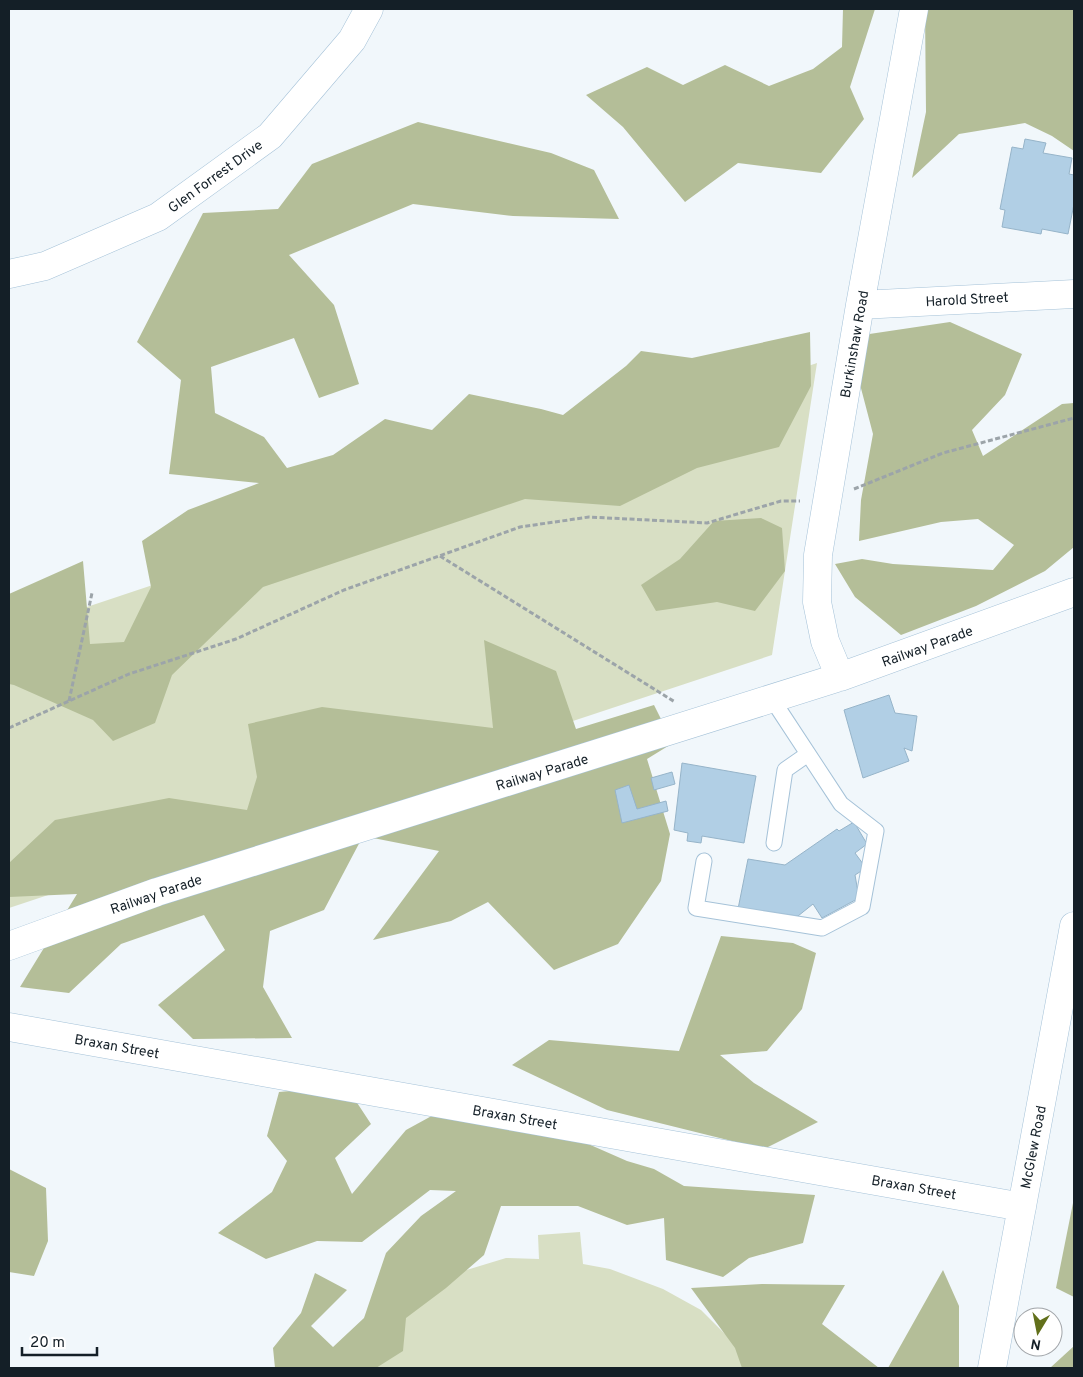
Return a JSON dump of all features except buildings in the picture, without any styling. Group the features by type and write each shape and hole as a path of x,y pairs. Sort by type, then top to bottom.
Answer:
{"street":[{"name":"Glen Forrest Drive","path":"9,274 45,266 158,217 270,136 352,40 369,9"},
{"name":"Burkinshaw Road","path":"840,677 826,641 817,602 818,554 860,304 914,9"},
{"name":"Harold Street","path":"860,304 1074,294"},
{"name":"Railway Parade","path":"9,946 158,892 840,677 1074,592"},
{"name":"McGlew Road","path":"992,1368 1074,926"},
{"name":"Braxan Street","path":"9,1027 1022,1207"}],"lane":[{"path":"704,861 696,908 822,928 862,907 876,831 841,804 772,699"},
{"path":"774,843 785,770 808,754"}],"path":[{"path":"9,728 130,674 236,639 344,590 520,527 589,517 707,523 781,501 828,500 943,453 1074,418"},
{"path":"440,556 705,721"},
{"path":"69,701 92,593"}],"green space":[{"path":"843,9 875,9 850,87 864,119 821,173 738,163 685,202 623,127 586,95 647,67 683,85 725,65 769,86 813,69 842,47"},
{"path":"925,9 1074,9 1074,151 1052,136 1025,123 959,134 912,178 926,112"},
{"path":"418,122 551,153 594,170 619,219 513,216 413,204 289,255 334,305 359,384 319,398 294,338 211,367 215,413 264,437 287,468 333,455 385,419 432,430 469,394 563,415 626,366 641,351 692,358 810,332 811,386 779,447 697,468 620,506 525,499 263,587 172,675 155,723 113,741 93,720 9,684 9,594 83,561 90,644 124,642 151,587 142,541 188,510 259,483 169,474 181,380 137,342 203,213 278,209 312,164"},
{"path":"950,322 1022,354 1005,395 972,430 983,456 1062,404 1074,403 1074,547 1045,571 976,606 901,635 855,597 835,564 862,559 893,564 993,570 1014,545 978,519 941,522 859,541 861,500 873,434 857,373 856,336"},
{"path":"817,363 772,655 9,908 9,633"},
{"path":"761,518 782,528 785,571 755,611 717,602 656,611 641,585 680,559 714,521"},
{"path":"484,640 556,671 576,729 654,705 673,743 647,759 670,834 661,881 618,944 554,970 488,902 451,921 373,940 439,851 363,836 324,910 270,931 263,987 292,1038 193,1039 158,1005 225,950 204,915 121,944 69,993 20,987 77,894 9,897 9,863 55,820 169,798 247,810 257,777 248,724 322,707 493,728"},
{"path":"721,936 793,943 816,953 802,1009 767,1051 720,1055 754,1083 818,1122 764,1149 607,1110 512,1065 549,1040 679,1051"},
{"path":"346,1086 371,1124 335,1158 352,1194 406,1130 448,1107 586,1143 627,1161 654,1169 684,1186 815,1195 803,1243 749,1258 723,1277 666,1260 664,1218 627,1225 578,1206 501,1206 484,1255 446,1288 406,1318 403,1351 376,1368 275,1368 273,1348 301,1313 315,1273 347,1290 311,1326 333,1347 364,1318 386,1253 421,1216 456,1191 430,1190 362,1242 317,1241 266,1259 218,1233 272,1192 287,1161 267,1136 279,1092"},
{"path":"9,1169 46,1188 48,1241 34,1276 9,1272"},
{"path":"1074,1198 1074,1297 1056,1288"},
{"path":"580,1232 583,1264 610,1269 663,1289 701,1310 735,1344 752,1368 356,1368 389,1327 460,1272 506,1258 539,1259 538,1235"},
{"path":"943,1270 959,1306 959,1368 888,1368"},
{"path":"762,1284 845,1285 822,1324 879,1368 742,1368 735,1348 691,1288"},
{"path":"1074,1346 1074,1368 1050,1368 1063,1357"}]}
